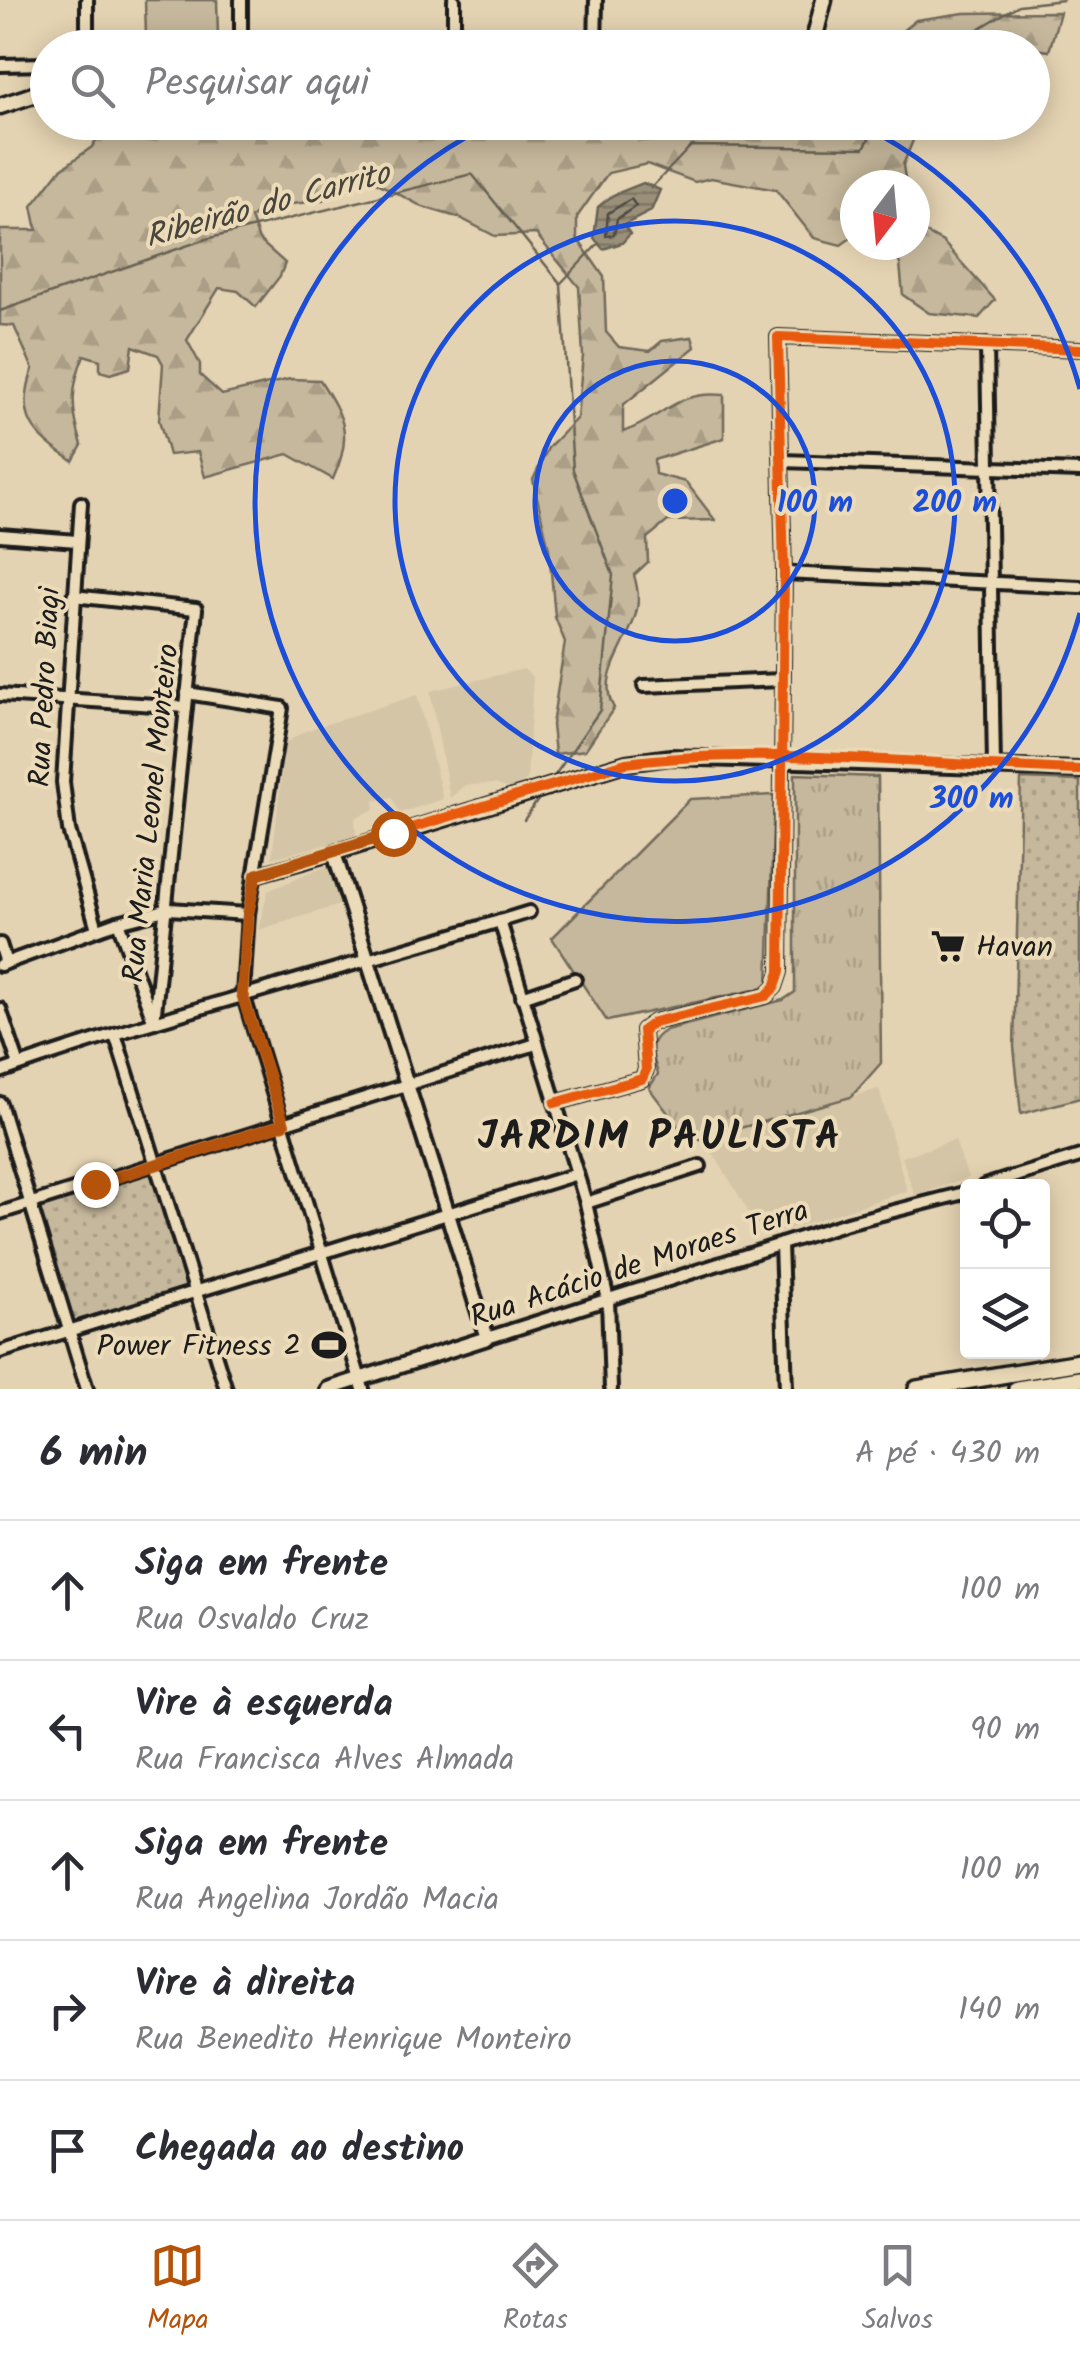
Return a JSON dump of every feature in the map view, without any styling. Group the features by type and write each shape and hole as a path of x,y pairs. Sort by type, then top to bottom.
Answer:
{"main road":[{"path":"817,30 827,0"},
{"path":"0,106 30,96"},
{"path":"917,1389 1080,1362"},
{"path":"1017,1389 1075,1382"}],"street":[{"path":"87,0 87,30"},
{"path":"241,0 241,30"},
{"path":"454,0 454,30"},
{"path":"595,30 596,0"},
{"path":"0,65 30,64"},
{"path":"555,1103 642,1079 643,1030 654,1022 766,996 776,987 780,972 784,574 778,337 1080,349"},
{"path":"987,345 994,767"},
{"path":"782,461 1080,471"},
{"name":"Rua Pedro Biagi","path":"81,503 64,805 98,929"},
{"path":"0,536 78,542"},
{"path":"784,574 1080,586"},
{"name":"Rua Maria Leonel Monteiro","path":"73,596 196,609 154,1022"},
{"path":"644,686 782,680"},
{"path":"187,693 282,708 248,914 242,994 361,1384"},
{"path":"0,695 186,707"},
{"path":"256,875 626,763 670,758 781,758 1080,770"},
{"path":"334,853 372,962 488,1338"},
{"path":"0,944 3,964 118,922 168,909 248,914"},
{"path":"0,1072 242,994 372,962 529,912"},
{"path":"500,921 586,1203 608,1300 611,1389"},
{"path":"118,922 154,1022"},
{"path":"522,998 575,979"},
{"path":"144,992 158,990"},
{"path":"0,1009 19,1066"},
{"path":"115,1034 226,1389"},
{"path":"0,1214 536,1044"},
{"path":"0,1103 87,1389"},
{"path":"1008,1179 1076,1159"},
{"path":"586,1203 700,1166"},
{"path":"0,1352 577,1174"},
{"name":"Rua Acácio de Moraes Terra","path":"328,1389 361,1384 488,1338 782,1244 960,1194"},
{"path":"782,1244 786,1389"}],"shaded area":[{"path":"524,669 533,678 527,781 510,789 495,784 465,785 450,798 430,691"},
{"path":"417,695 443,799 400,813 392,797 374,801 375,809 355,818 356,837 272,858 285,743 305,731"},
{"path":"331,864 343,904 258,930 268,891"},
{"path":"879,1089 907,1191 764,1237 704,1138"},
{"path":"955,1140 968,1178 915,1196 902,1157"}],"green space":[{"path":"145,0 217,0 218,30 146,30"},
{"path":"1060,12 1050,47 1050,30 903,30 916,20 964,13"},
{"path":"96,140 913,140 904,170 840,170 840,245 814,238 776,190 711,178 695,182 647,164 608,173 577,217 577,238 604,277 606,332 619,347 650,351 662,341 692,337 695,347 623,405 623,432 681,401 724,395 724,438 654,460 655,474 686,482 715,520 668,521 647,538 648,562 634,575 636,613 609,681 614,708 585,750 555,754 552,725 565,642 555,617 549,549 533,480 548,448 577,418 583,356 579,287 536,234 495,236 460,218 423,207 368,178 320,201 263,207 251,218 259,240 285,263 280,276 256,307 238,291 219,288 187,340 200,364 200,375 222,395 290,379 320,380 343,428 343,450 333,479 288,454 205,477 198,452 169,455 159,420 163,364 158,355 133,346 130,368 110,374 100,371 100,360 84,355 74,400 82,445 73,461 47,442 31,423 26,400 33,369 14,326 0,325 0,230 37,230 32,206 60,170"},
{"path":"930,235 943,242 995,300 979,318 929,313 903,295 898,260 930,260"},
{"path":"795,774 878,777 881,1063 851,1097 690,1142 649,1088 658,1074 653,1044 666,1030 783,1000 795,992"},
{"path":"1021,779 1080,781 1080,1098 1021,1114 1014,1047"},
{"path":"774,795 768,987 607,1021 552,938 690,799"},
{"path":"154,1169 191,1288 71,1323 36,1207"}],"water":[{"path":"643,183 660,190 651,211 624,225 630,234 622,243 603,249 594,238 598,207 613,195"}],"waterway":[{"path":"977,30 1019,5 1063,0"},
{"path":"651,188 691,146 864,148 868,140"},
{"name":"Ribeirão do Carrito","path":"0,311 206,239 472,174 561,284"},
{"path":"562,282 597,245"},
{"path":"553,778 600,710 613,575 573,470 561,285"},
{"path":"524,820 540,797"}],"cycle path":[{"path":"555,1103 642,1079 646,1070 643,1030 654,1022 766,996 775,987 780,972 784,573 778,337 1080,349"},
{"path":"256,875 626,763 796,756 1080,770"}],"place":[{"name":"Havan","path":"948,946"},
{"name":"Power Fitness 2","path":"329,1345"}],"district":[{"name":"JARDIM PAULISTA","path":"660,1135"}],"route":[{"path":"95,1184 284,1124 242,994 248,914 256,875 393,833"}]}
